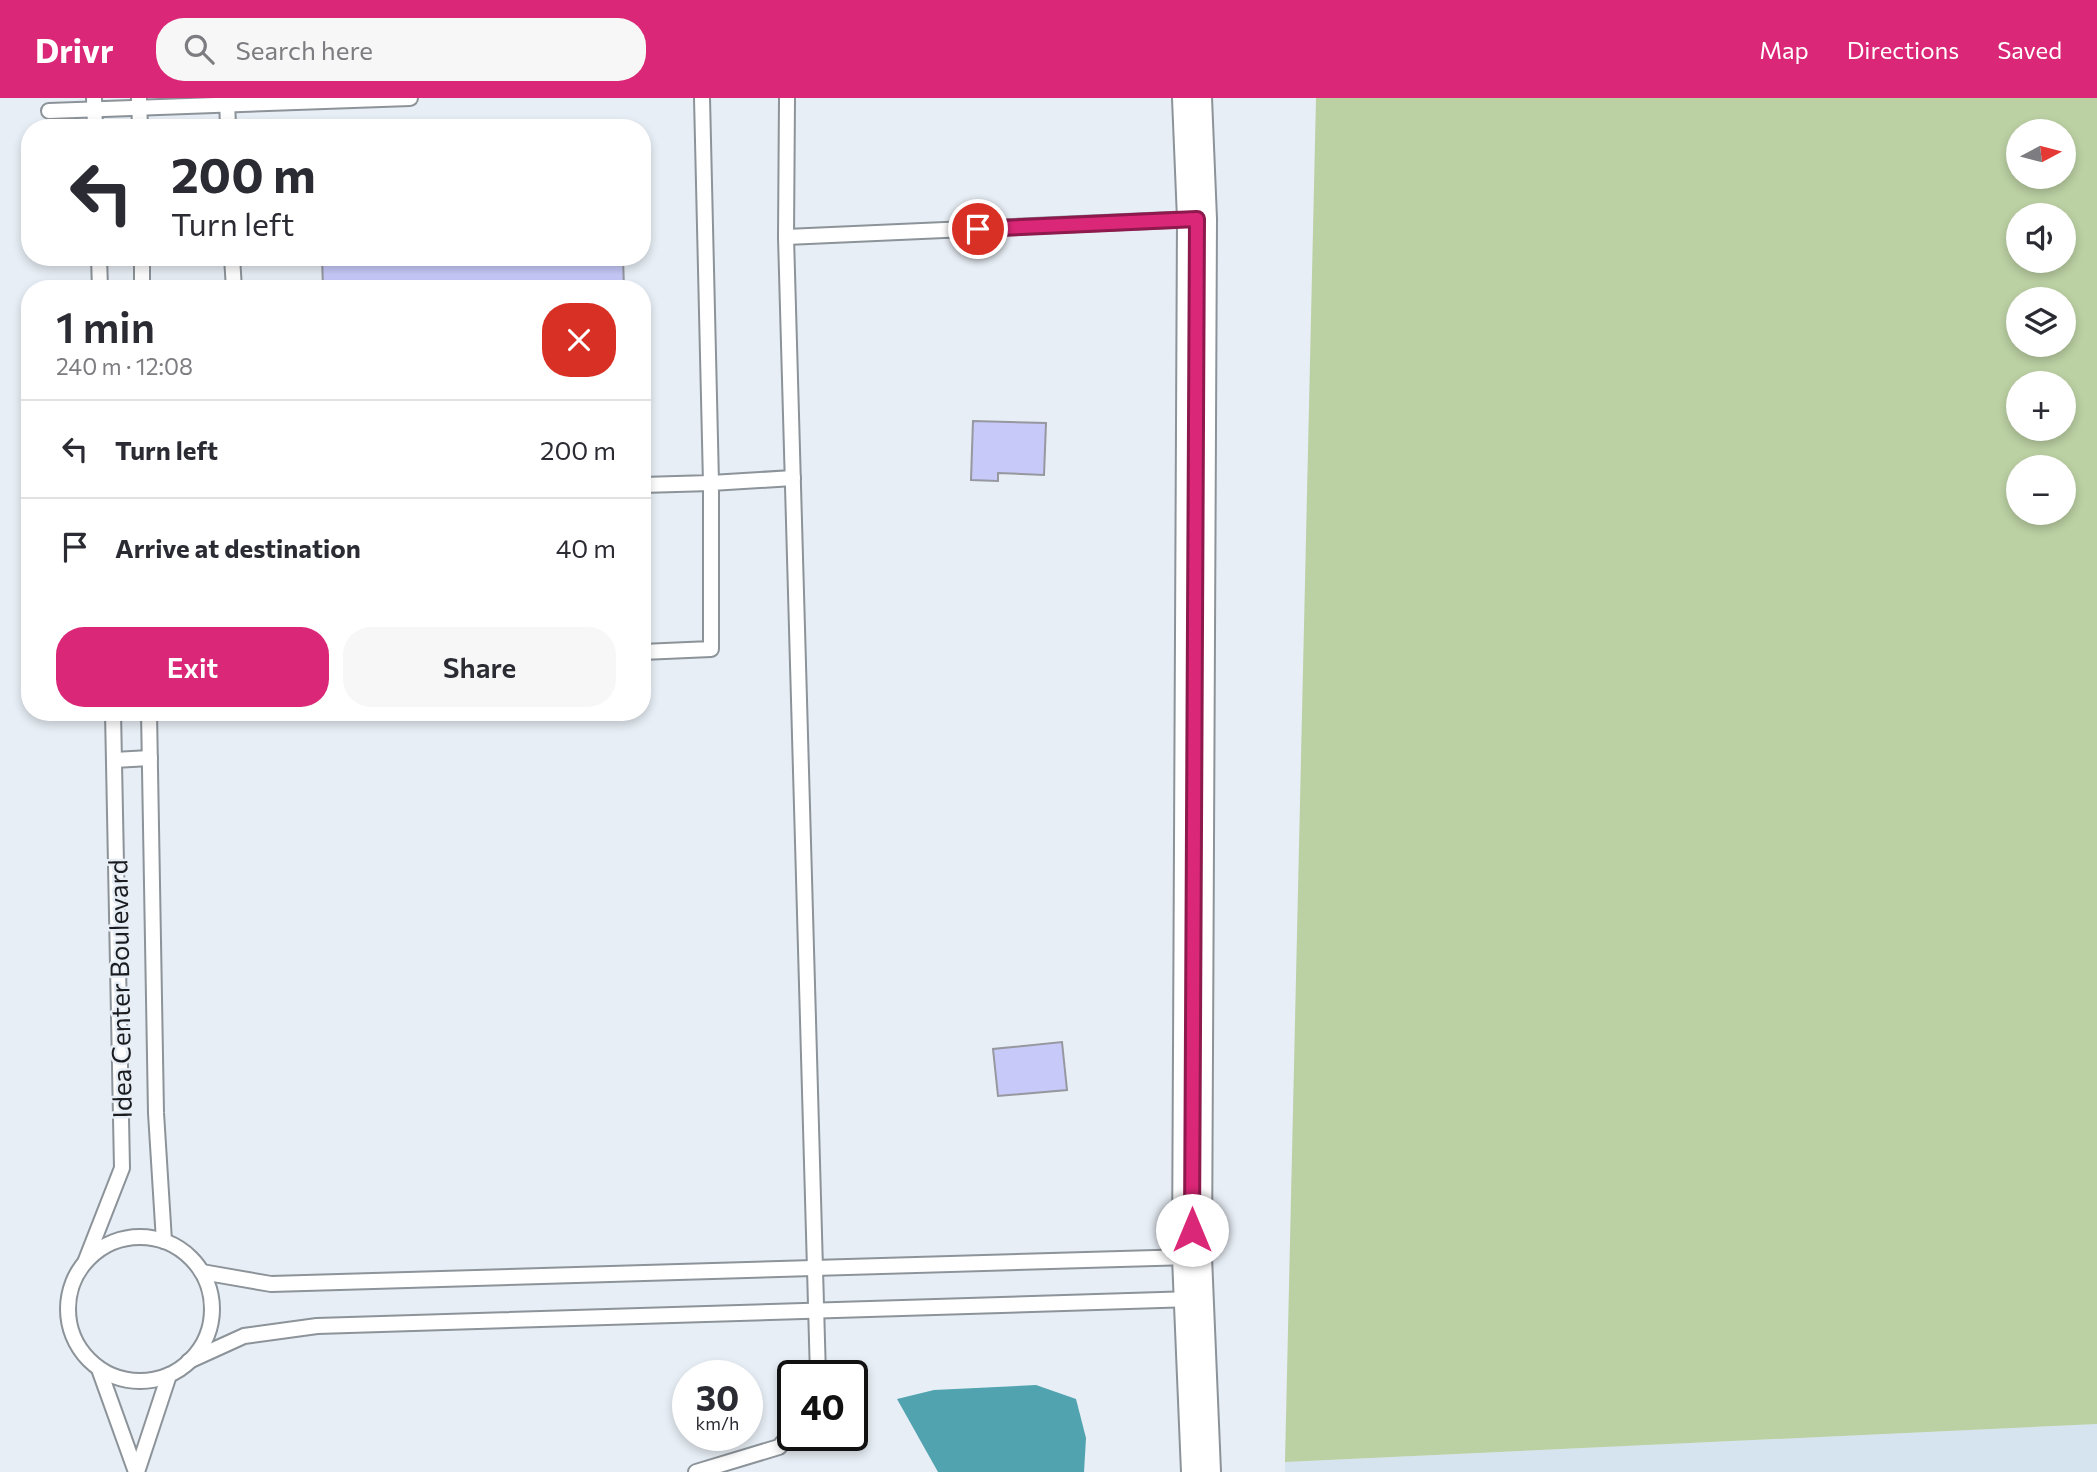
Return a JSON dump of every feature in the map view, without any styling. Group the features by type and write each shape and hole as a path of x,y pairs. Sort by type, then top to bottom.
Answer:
{"street":[{"path":"1192,98 1197,219 1192,1257 1201,1472"}],"lane":[{"path":"49,111 94,104 139,102 410,98"},
{"path":"651,652 711,649 711,483 702,98"},
{"path":"787,98 786,237 818,1360"},
{"path":"227,101 228,119"},
{"path":"786,237 1197,219"},
{"path":"651,485 793,478"},
{"name":"Idea Center Boulevard","path":"86,1260 122,1168 113,721"},
{"name":"Idea Center Boulevard","path":"149,721 156,1113 164,1241"},
{"path":"114,760 150,758"},
{"path":"189,1361 204,1341 211,1321 211,1296 202,1272 186,1253 164,1241 130,1237 106,1245 86,1260 73,1281 68,1306 70,1329 81,1352 99,1369 122,1379 144,1381 169,1375 189,1361 244,1336 317,1326 1194,1299"},
{"path":"202,1272 271,1284 1192,1257"},
{"path":"99,1369 137,1472"},
{"path":"137,1472 169,1375"},
{"path":"696,1472 777,1448"}],"shaded area":[{"path":"2097,1424 2097,1472 1285,1472 1285,1462"}],"green space":[{"path":"1316,98 2097,98 2097,1424 1285,1462"}],"water":[{"path":"1036,1385 1076,1399 1086,1438 1084,1472 938,1472 897,1399 934,1390"}],"building":[{"path":"322,266 623,266 624,280 323,280"},
{"path":"973,421 1046,423 1044,475 998,473 998,481 971,480"},
{"path":"1062,1042 1067,1090 998,1096 993,1049"}],"route":[{"path":"978,229 1197,219 1192,1230"}]}
